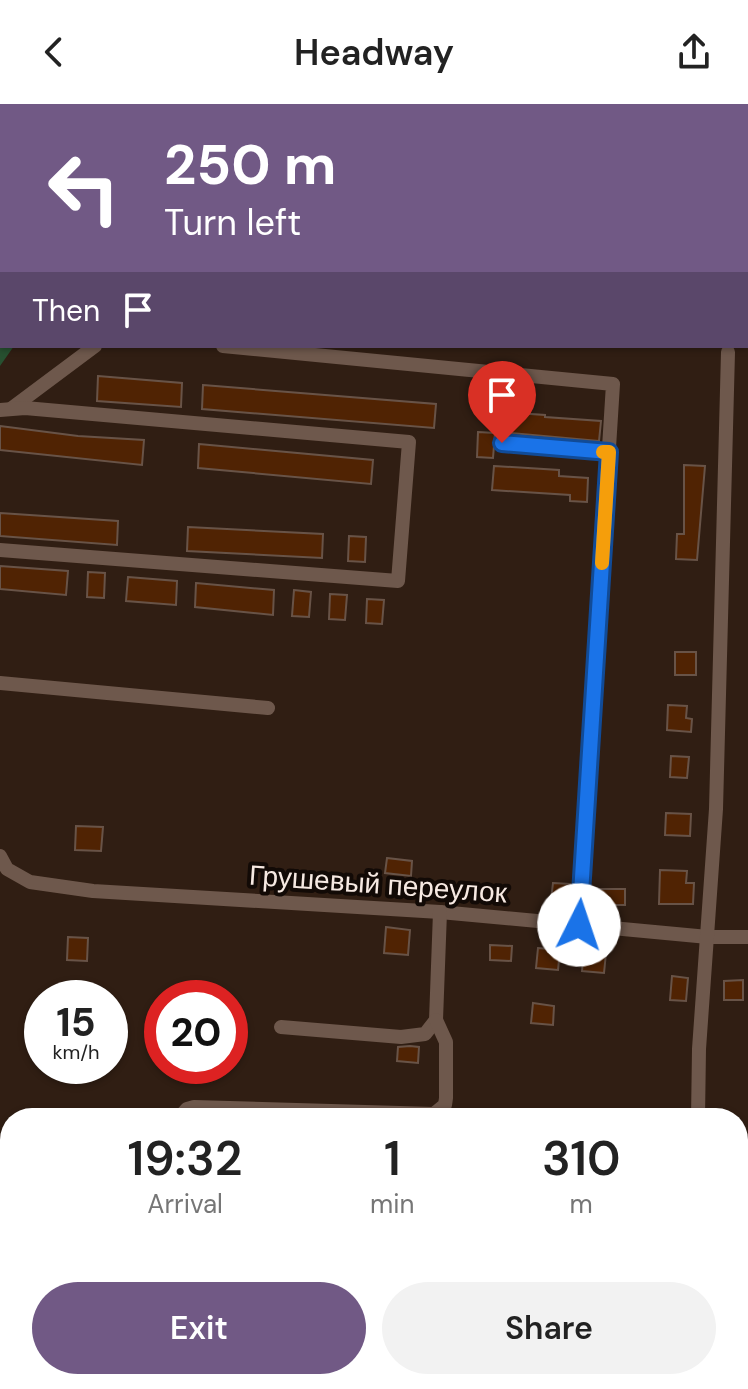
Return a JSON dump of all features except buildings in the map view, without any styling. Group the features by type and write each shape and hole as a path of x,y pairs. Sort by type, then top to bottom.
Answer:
{"lane":[{"path":"5,410 92,348"},
{"path":"244,348 613,384 579,925"},
{"path":"698,1108 721,669 728,352"},
{"path":"0,550 398,581 409,442 25,408 5,410"},
{"path":"502,443 609,452"},
{"path":"0,683 268,708"},
{"name":"Грушевый переулок","path":"0,856 7,869 30,882 93,891 440,912 708,937 748,937"},
{"path":"440,912 436,1020 446,1042 446,1098 441,1108"},
{"path":"281,1027 415,1037 425,1034 436,1020"},
{"path":"190,1108 228,1108"}],"green space":[{"path":"0,348 13,348 0,366"}],"slow traffic":[{"path":"602,563 609,452 603,452"}],"route":[{"path":"502,443 609,452 579,925"}]}
